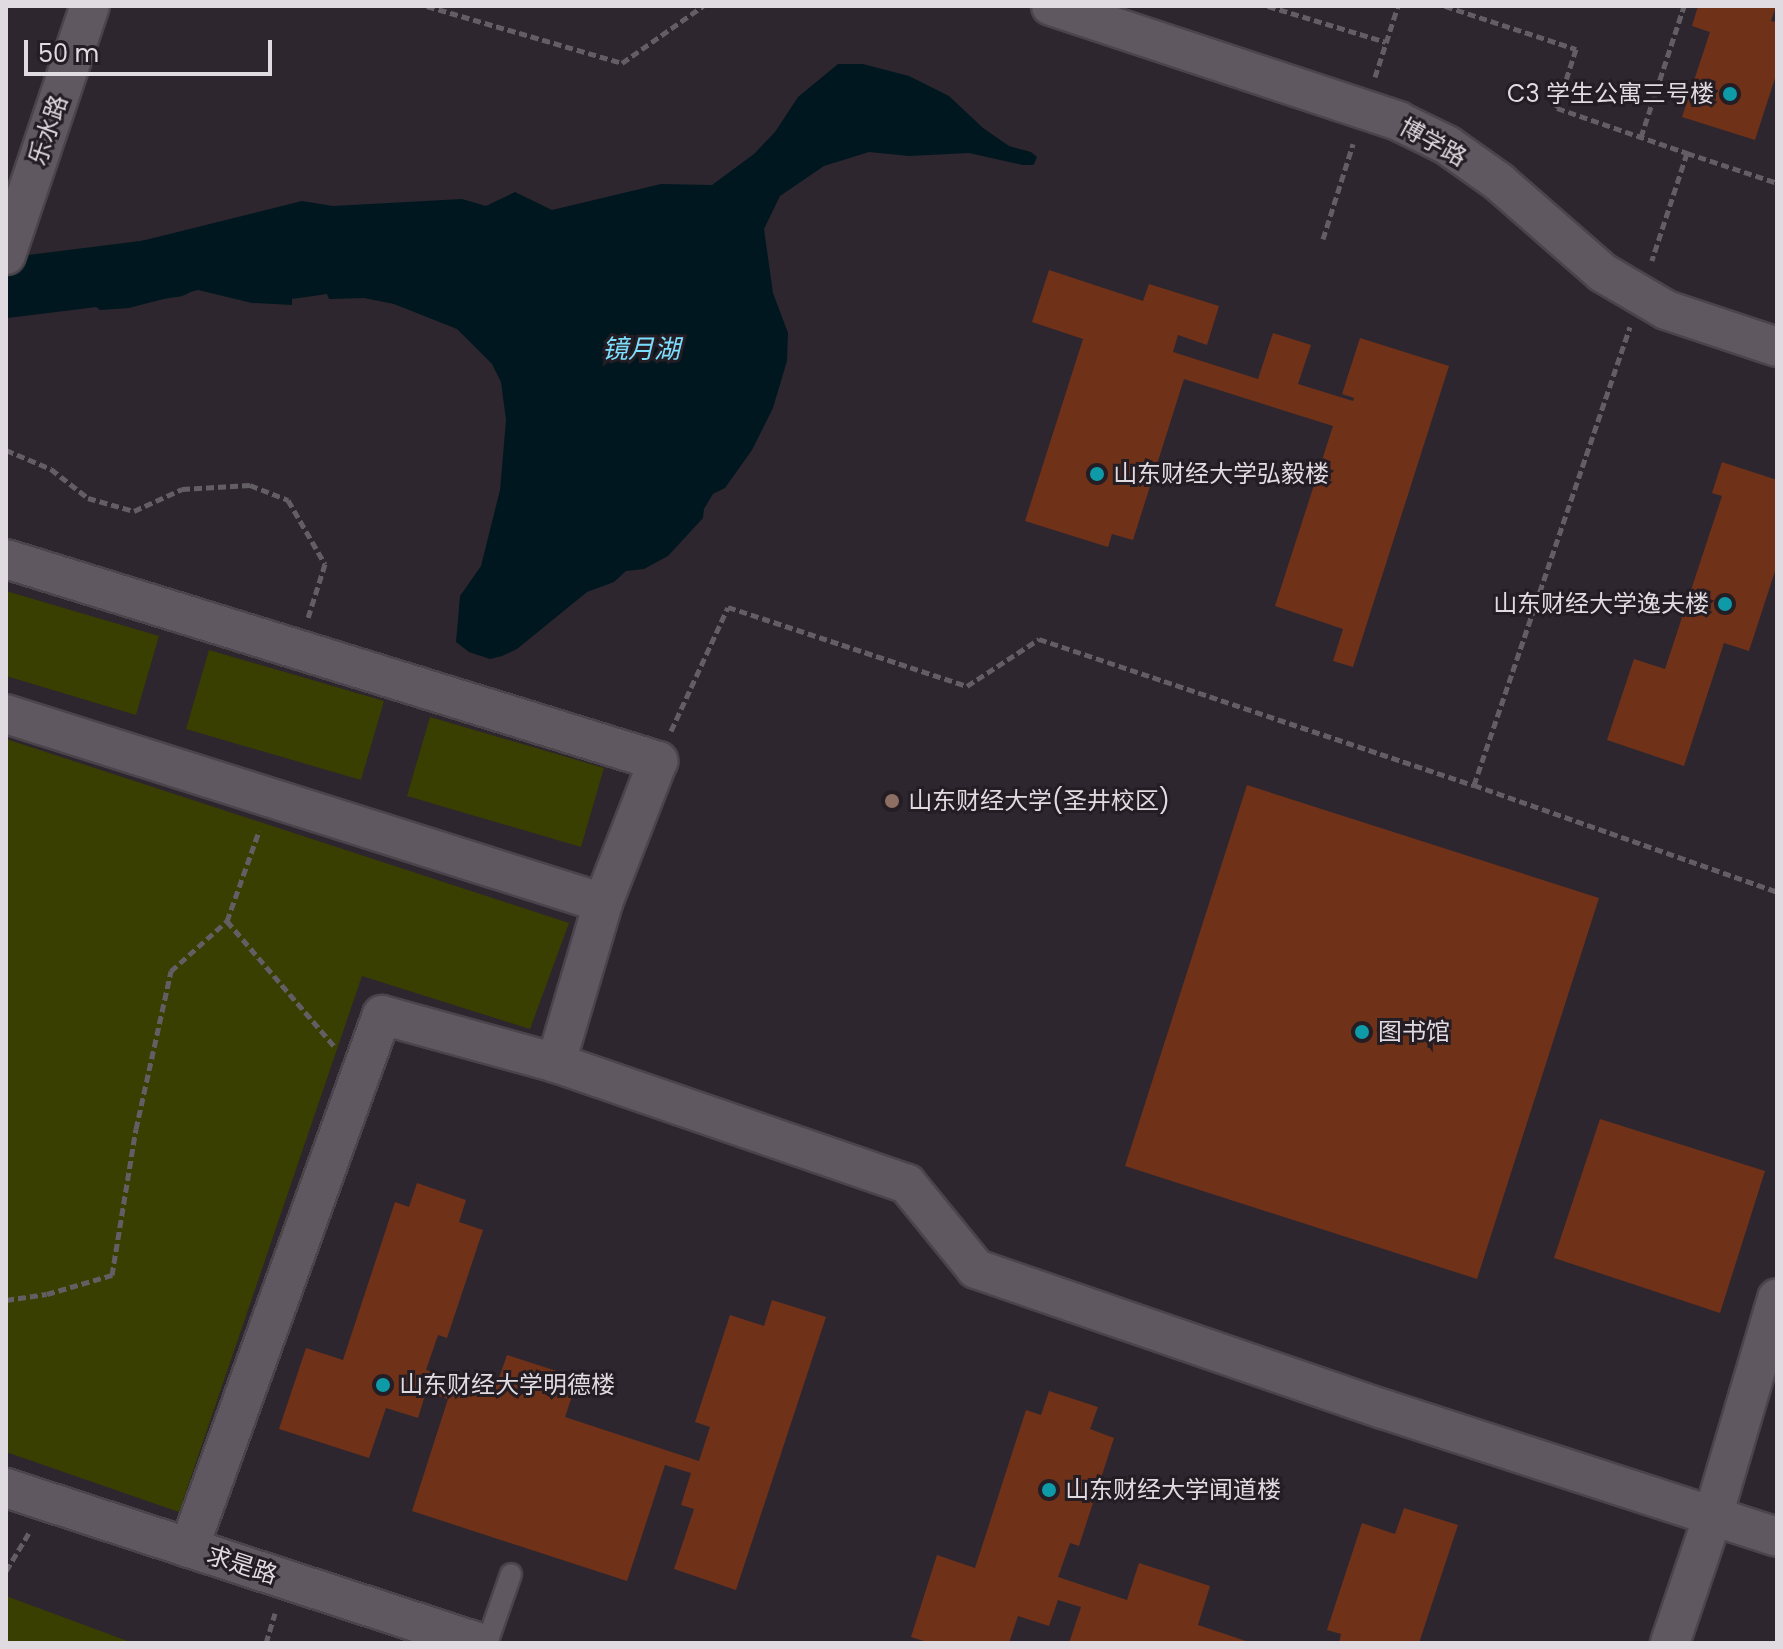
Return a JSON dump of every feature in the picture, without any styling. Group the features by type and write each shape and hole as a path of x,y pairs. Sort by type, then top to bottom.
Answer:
{"street":[{"name":"乐水路","path":"8,250 90,6"},
{"name":"博学路","path":"1051,6 1364,110 1447,145 1499,182 1603,273 1666,310 1777,347"},
{"path":"6,559 658,761 603,903 556,1063"},
{"path":"6,714 603,903"},
{"path":"189,1548 382,1015 556,1063 907,1184 976,1269 1383,1409 1777,1537"},
{"path":"1670,1643 1713,1516 1777,1298"},
{"name":"求是路","path":"6,1488 479,1643"}],"lane":[{"path":"487,1643 511,1574"}],"path":[{"path":"427,6 622,63 703,6"},
{"path":"1268,6 1386,42"},
{"path":"1323,239 1398,6"},
{"path":"1445,6 1576,49 1557,108 1777,183"},
{"path":"1641,137 1684,6"},
{"path":"1474,785 1687,153"},
{"path":"6,450 51,469 88,498 134,511 182,489 250,485 288,500 325,564 298,649"},
{"path":"658,761 728,607 967,686 1039,639 1474,785 1777,892"},
{"path":"6,1300 47,1294 112,1275 136,1129 171,971 227,921 271,798"},
{"path":"227,921 360,1077"},
{"path":"6,1571 47,1501"}],"green space":[{"path":"6,591 159,636 136,715 6,676"},
{"path":"209,650 384,701 361,780 186,729"},
{"path":"430,717 604,768 581,847 407,796"},
{"path":"6,739 569,923 530,1029 362,976 179,1512 6,1452"},
{"path":"6,1596 133,1643 6,1643"}],"water":[{"name":"镜月湖","path":"838,64 863,64 909,76 949,96 983,128 1009,146 1031,152 1037,157 1035,162 1033,165 1023,165 969,153 909,156 869,152 824,166 780,196 764,229 773,293 788,333 787,361 773,408 752,450 725,488 713,494 704,509 703,518 668,556 644,569 626,571 614,582 587,592 517,649 502,656 490,659 469,652 456,642 460,596 481,566 500,490 506,420 501,382 492,364 457,329 394,304 364,298 329,299 327,294 292,299 292,305 252,303 198,290 129,308 100,310 87,300 96,261 105,250 302,201 333,206 462,199 486,206 515,192 552,210 661,184 712,185 754,154 775,132 798,97"}],"building":[{"name":"C3 学生公寓三号楼","path":"1698,6 1776,6 1771,21 1777,22 1777,72 1755,140 1682,117 1710,32 1692,26"},
{"name":"山东财经大学弘毅楼","path":"1049,270 1143,301 1149,284 1219,306 1207,345 1178,335 1173,352 1258,379 1273,333 1311,345 1298,384 1353,401 1354,398 1342,394 1360,338 1449,366 1353,667 1333,661 1343,629 1275,606 1333,426 1184,379 1133,540 1112,534 1108,547 1025,521 1083,339 1032,322"},
{"name":"山东财经大学逸夫楼","path":"1722,462 1777,480 1777,565 1749,651 1724,643 1684,766 1607,740 1634,659 1665,669 1722,496 1712,493"},
{"name":"图书馆","path":"1247,785 1599,898 1477,1279 1125,1166"},
{"path":"1600,1119 1765,1171 1720,1313 1554,1258"},
{"name":"山东财经大学明德楼","path":"417,1183 466,1200 459,1222 483,1230 447,1338 438,1335 426,1370 494,1392 507,1355 578,1378 565,1417 699,1461 710,1427 695,1422 730,1315 764,1326 772,1300 826,1317 736,1590 674,1569 694,1509 681,1505 691,1473 665,1465 627,1581 412,1511 448,1399 426,1392 418,1418 386,1408 369,1458 279,1429 306,1348 343,1360 395,1202 409,1207"},
{"name":"山东财经大学闻道楼","path":"1049,1391 1098,1407 1090,1429 1114,1438 1079,1546 1070,1543 1058,1577 1127,1600 1139,1563 1210,1586 1198,1625 1252,1643 1069,1643 1081,1607 1058,1600 1049,1626 1018,1616 1009,1643 930,1643 911,1637 937,1555 975,1568 1026,1410 1041,1415"},
{"path":"1404,1508 1458,1525 1419,1643 1339,1643 1341,1634 1327,1630 1362,1523 1395,1534"}],"waterway":[{"path":"6,288 174,267"}],"place":[{"name":"C3 学生公寓三号楼","path":"1730,94"},
{"name":"山东财经大学弘毅楼","path":"1097,474"},
{"name":"山东财经大学逸夫楼","path":"1725,604"},
{"name":"山东财经大学(圣井校区)","path":"892,801"},
{"name":"图书馆","path":"1362,1032"},
{"name":"山东财经大学明德楼","path":"383,1385"},
{"name":"山东财经大学闻道楼","path":"1049,1490"}]}
